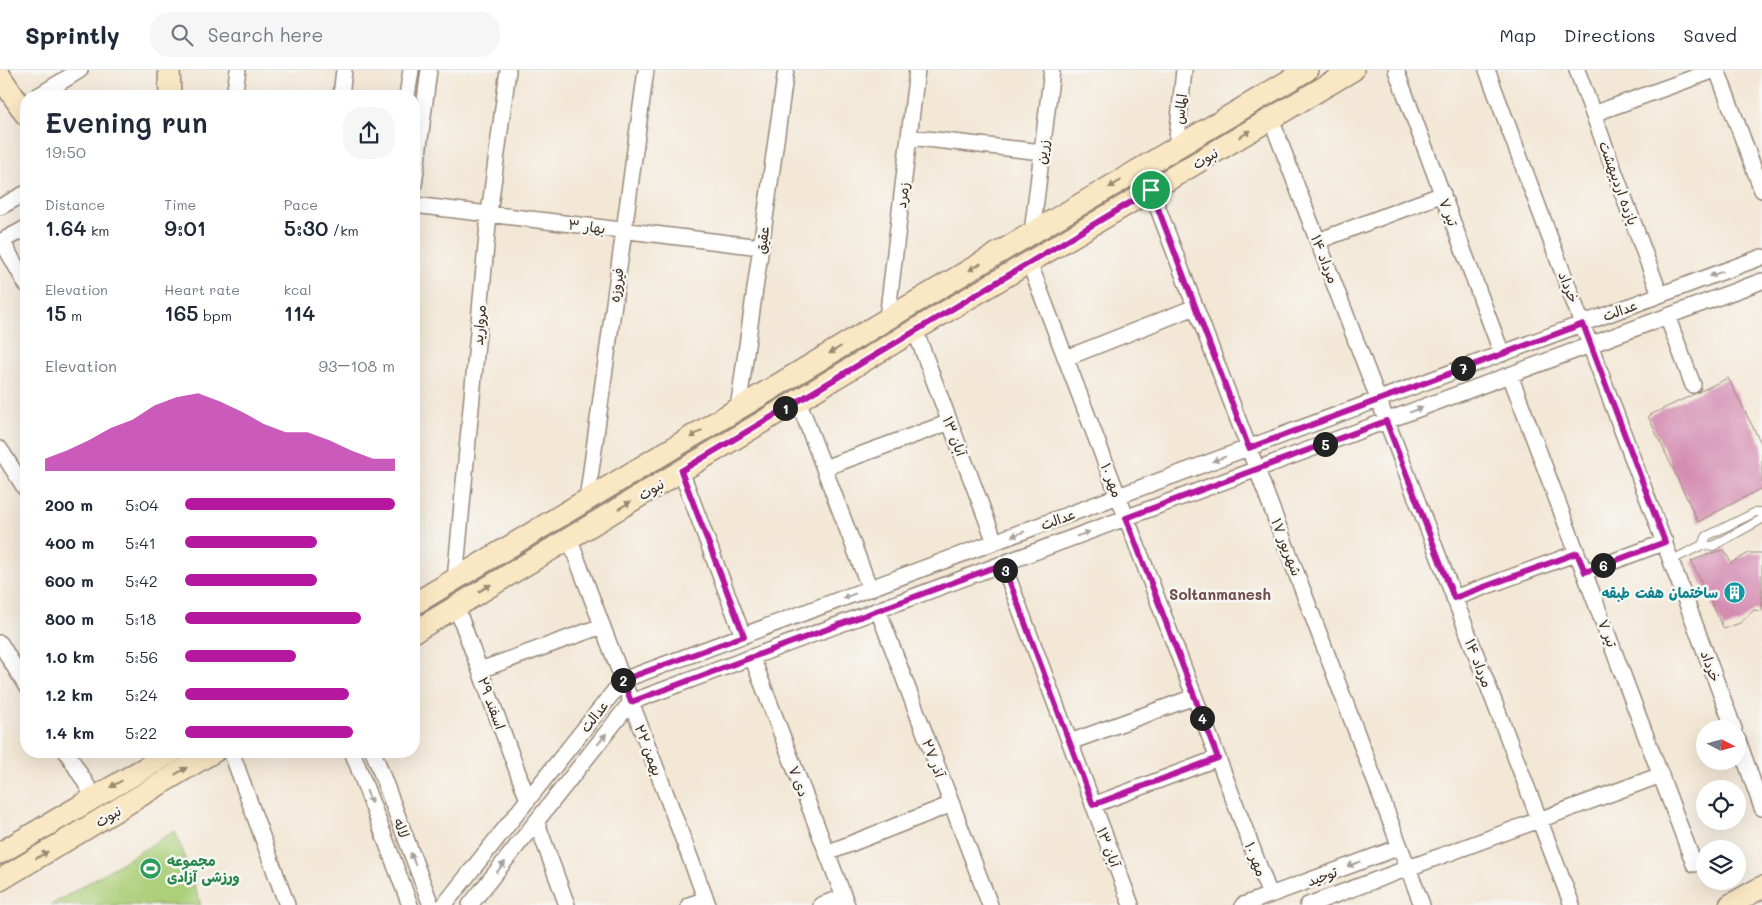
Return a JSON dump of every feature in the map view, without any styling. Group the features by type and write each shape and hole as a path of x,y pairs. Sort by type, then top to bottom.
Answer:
{"street":[{"path":"50,90 80,70"},
{"path":"169,70 170,90"},
{"path":"235,90 238,70"},
{"path":"342,90 344,70"},
{"path":"409,90 411,70"},
{"path":"420,139 429,70"},
{"name":"مروارید","path":"455,580 489,214 508,70"},
{"name":"فیروزه","path":"587,500 646,70"},
{"name":"عقیق","path":"738,409 786,70"},
{"name":"زمرد","path":"887,319 917,70"},
{"name":"زرین","path":"1032,234 1052,70"},
{"name":"الماس","path":"1176,148 1184,70"},
{"name":"نبوت","path":"420,600 887,319 1307,70"},
{"name":"نبوت","path":"420,628 798,400 1353,70"},
{"name":"۷ تیر","path":"1396,70 1502,354"},
{"name":"خرداد","path":"1488,70 1731,720"},
{"name":"یازده اردیبهشت","path":"1577,70 1660,295"},
{"path":"1593,114 1716,70 1762,190"},
{"path":"0,76 20,97"},
{"name":"۱۴ مرداد","path":"1270,119 1572,905"},
{"path":"909,137 1042,152"},
{"name":"۱۷ شهریور","path":"1141,168 1151,190 1422,905"},
{"path":"1318,241 1442,194"},
{"path":"0,207 20,195"},
{"name":"بهار ۳","path":"420,206 761,247"},
{"path":"20,231 1,242 20,274"},
{"name":"عدالت","path":"444,905 623,680 1762,257"},
{"name":"۱۰ مهر","path":"1029,262 1270,895"},
{"name":"عدالت","path":"470,905 537,823 631,702 1762,281"},
{"path":"1066,358 1195,307"},
{"path":"1667,316 1693,385"},
{"name":"۱۳ آبان","path":"915,330 995,542"},
{"name":"۷ تیر","path":"1510,375 1694,864"},
{"path":"798,400 870,589"},
{"path":"824,468 950,422"},
{"path":"0,449 20,481"},
{"path":"681,471 744,636"},
{"name":"۲۲ بهمن","path":"569,538 707,902"},
{"path":"1585,572 1665,542"},
{"path":"1454,598 1577,553"},
{"name":"۱۳ آبان","path":"1003,564 1131,905"},
{"name":"۲۹ اسفند","path":"456,606 528,800"},
{"name":"۲۷ آذر","path":"878,610 990,905"},
{"path":"480,670 602,626"},
{"path":"0,643 20,676"},
{"name":"۷ دی","path":"752,657 845,901"},
{"path":"1070,742 1194,697"},
{"path":"70,758 106,817"},
{"name":"نبوت","path":"2,847 162,758"},
{"name":"نبوت","path":"0,880 203,758"},
{"path":"234,758 287,905"},
{"name":"لاله","path":"355,758 410,905"},
{"name":"لاله","path":"376,758 431,905"},
{"path":"1093,805 1218,758"},
{"path":"1746,763 1762,808"},
{"name":"توحید","path":"1308,905 1661,775"},
{"path":"827,853 952,804"},
{"path":"537,823 567,905"},
{"name":"توحید","path":"1243,905 1400,846"},
{"path":"1730,905 1762,887"},
{"path":"821,905 845,901"},
{"path":"689,905 707,902"}],"lane":[{"path":"1702,545 1707,536 1756,512 1762,512"},
{"path":"1672,560 1702,545 1713,546 1762,520"}],"green space":[{"name":"مجموعه ورزشی آزادی","path":"175,831 201,905 51,905"}],"building":[{"path":"1728,378 1762,445 1762,488 1698,522 1648,416"},
{"name":"ساختمان هفت طبقه","path":"1724,549 1731,563 1749,553 1762,553 1762,611 1754,610 1740,623 1724,629 1691,561"}],"place":[{"name":"ساختمان هفت طبقه","path":"1734,592"},
{"name":"مجموعه ورزشی آزادی","path":"151,868"}],"district":[{"name":"Soltanmanesh","path":"1220,594"}],"route":[{"path":"1151,190 1249,448 1583,324 1665,542 1585,572 1577,553 1454,598 1386,421 1126,518 1218,758 1093,805 1003,564 631,702 623,680 744,636 681,471 1151,190"}]}
